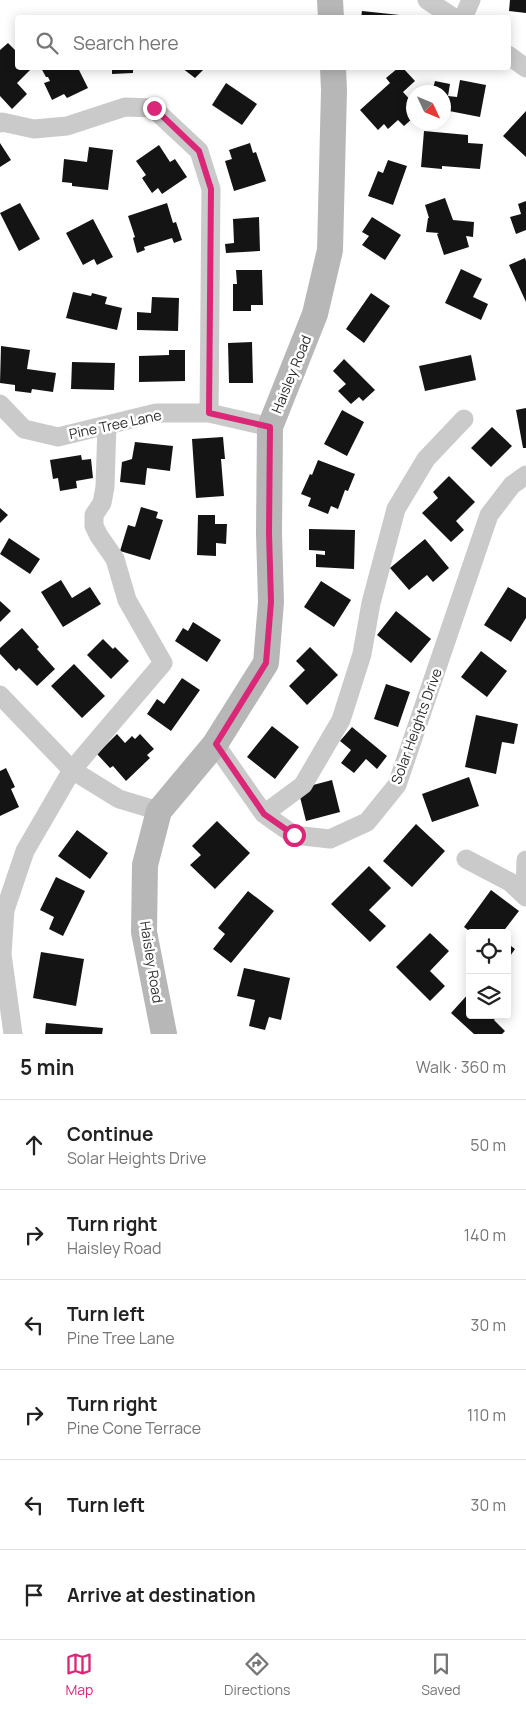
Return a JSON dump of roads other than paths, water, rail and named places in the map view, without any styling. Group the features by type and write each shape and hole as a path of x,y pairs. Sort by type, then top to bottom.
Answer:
{"street":[{"path":"330,0 330,15"},
{"path":"427,0 450,15"},
{"path":"464,15 472,0"},
{"path":"511,58 526,68"},
{"name":"Haisley Road","path":"164,1034 144,932 145,865 159,811 216,744 266,663 271,602 269,533 270,427 315,314 330,250 333,70"},
{"path":"0,123 34,129 67,126 125,107 154,108 199,151 211,189 209,413"},
{"name":"Pine Tree Lane","path":"0,404 24,430 58,437 156,413 209,413 270,427"},
{"path":"264,814 303,785 341,720 362,654 371,603 396,509 426,460 464,418"},
{"path":"13,1034 2,954 5,910 24,851 72,770 163,664 127,600 115,559 94,526 94,515 102,503 105,486 107,425"},
{"name":"Solar Heights Drive","path":"216,744 264,814 294,835 330,839 367,822 397,785 489,515 512,485 526,475"},
{"path":"0,695 72,770 119,799 159,811"},
{"path":"466,859 510,882 525,896"},
{"path":"525,896 526,860"}]}
